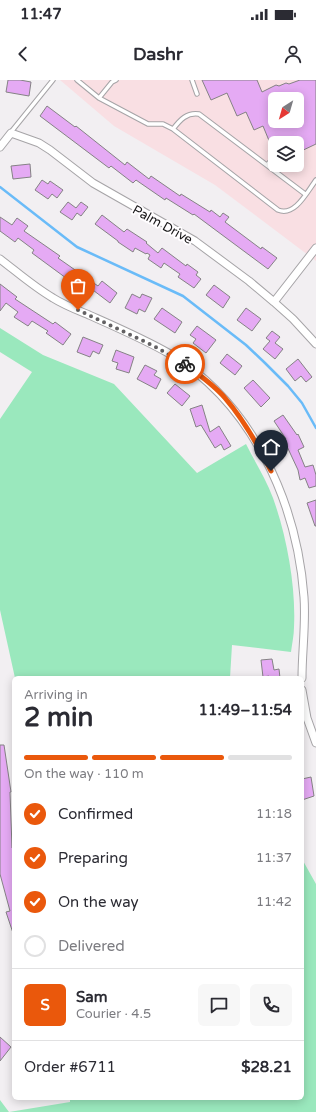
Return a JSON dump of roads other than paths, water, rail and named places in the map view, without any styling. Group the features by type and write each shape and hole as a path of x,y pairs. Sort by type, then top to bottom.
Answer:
{"street":[{"path":"0,147 11,133"},
{"name":"Palm Drive","path":"11,133 39,143 93,183 195,241 249,281 274,302 293,319 316,344"},
{"path":"274,302 316,248"},
{"path":"0,258 29,282 54,298 70,307 130,334 176,358 212,386 236,412 256,442 271,471 293,532 304,602 302,676"},
{"path":"304,700 310,729 316,743"}],"lane":[{"path":"11,133 53,80"},
{"path":"77,80 100,98 148,124 163,124 173,129 282,212 291,210 316,180"},
{"path":"100,98 112,82 116,80"},
{"path":"192,80 197,94"},
{"path":"173,129 184,116 194,113 199,114 305,194"}],"waterway":[{"path":"0,187 77,247 183,296 246,345 265,363 288,386 302,403 316,428"}]}
